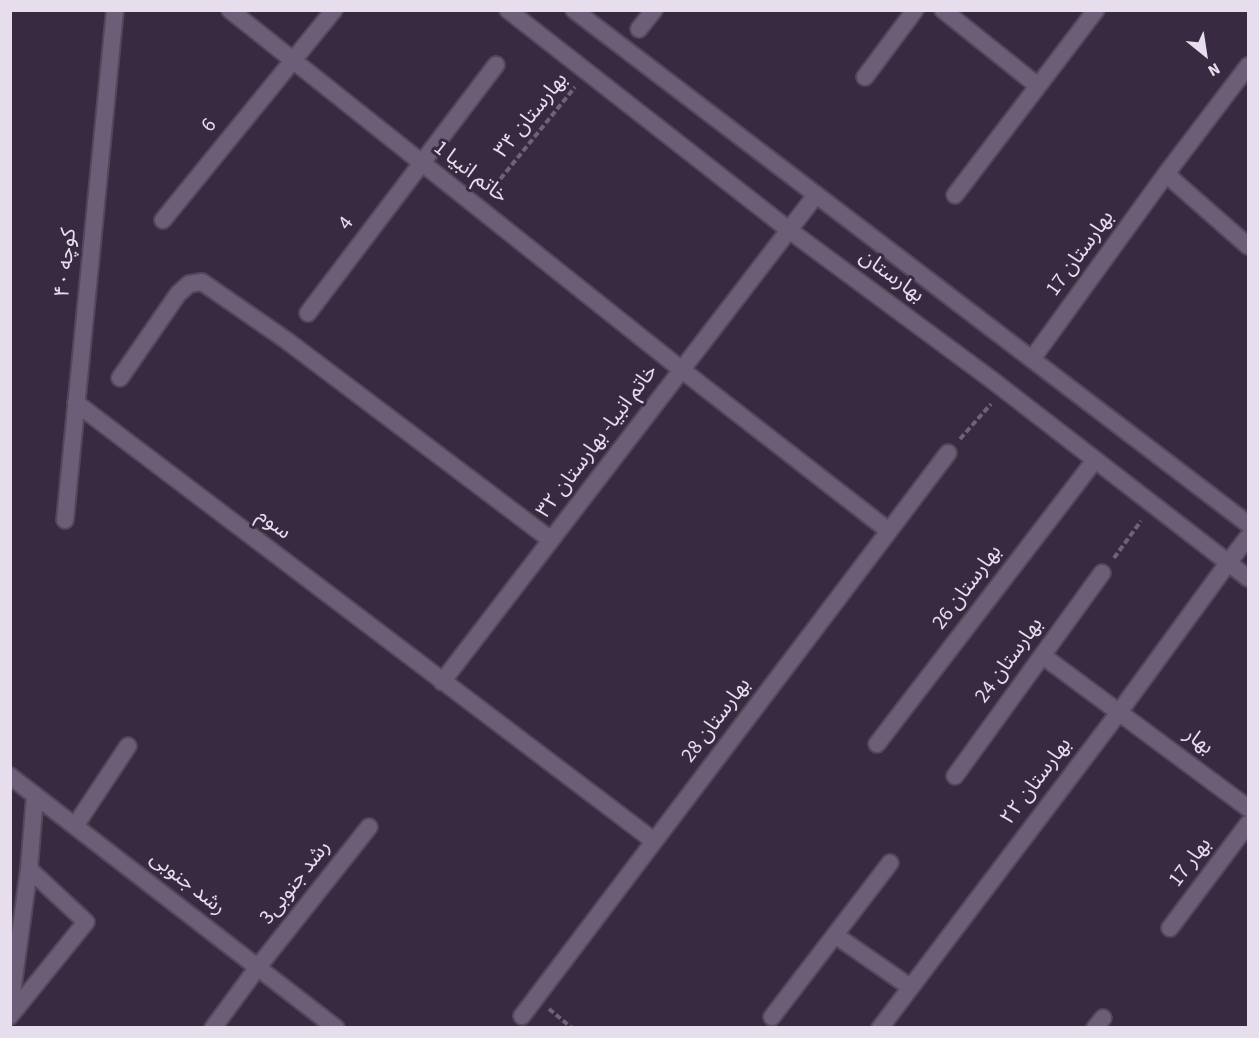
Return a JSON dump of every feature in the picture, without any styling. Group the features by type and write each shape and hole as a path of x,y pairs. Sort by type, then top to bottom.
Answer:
{"street":[{"name":"کوچه ۴۰","path":"65,520 115,10"},
{"name":"خاتم انبیا 1","path":"230,10 477,208 889,531"},
{"name":"6","path":"163,220 334,10"},
{"name":"بهارستان","path":"508,10 789,230 1004,389 1248,578"},
{"name":"بهارستان","path":"574,10 1248,524"},
{"path":"639,29 654,10"},
{"path":"865,77 915,10"},
{"path":"942,10 1038,86"},
{"path":"955,195 1096,10"},
{"name":"4","path":"308,313 496,65"},
{"name":"بهارستان 17","path":"1032,359 1166,174 1248,66"},
{"path":"1166,174 1248,246"},
{"name":"خاتم انبیا- بهارستان ۳۲","path":"442,682 816,195"},
{"path":"120,378 178,294 189,284 202,282 286,340 551,540"},
{"name":"سوم","path":"76,403 654,841"},
{"name":"بهارستان 28","path":"522,1016 948,453"},
{"name":"بهارستان 26","path":"877,744 1095,460"},
{"name":"بهارستان ۲۲","path":"880,1028 1120,711 1248,537"},
{"name":"بهارستان 24","path":"955,776 1102,573"},
{"name":"بهار","path":"1042,656 1120,711 1248,808"},
{"path":"75,826 128,746"},
{"name":"رشد جنوبی","path":"10,776 336,1028"},
{"path":"10,1007 29,868 35,795"},
{"name":"بهار 17","path":"1170,928 1248,824"},
{"name":"رشد جنوبی3","path":"213,1028 258,967 369,827"},
{"path":"772,1017 890,863"},
{"path":"10,1016 86,922 29,868"},
{"path":"835,935 910,987"}],"path":[{"name":"بهارستان ۳۴","path":"477,208 587,72"},
{"path":"948,453 1004,389"},
{"path":"1102,573 1153,505"},
{"path":"535,998 572,1028"}]}
